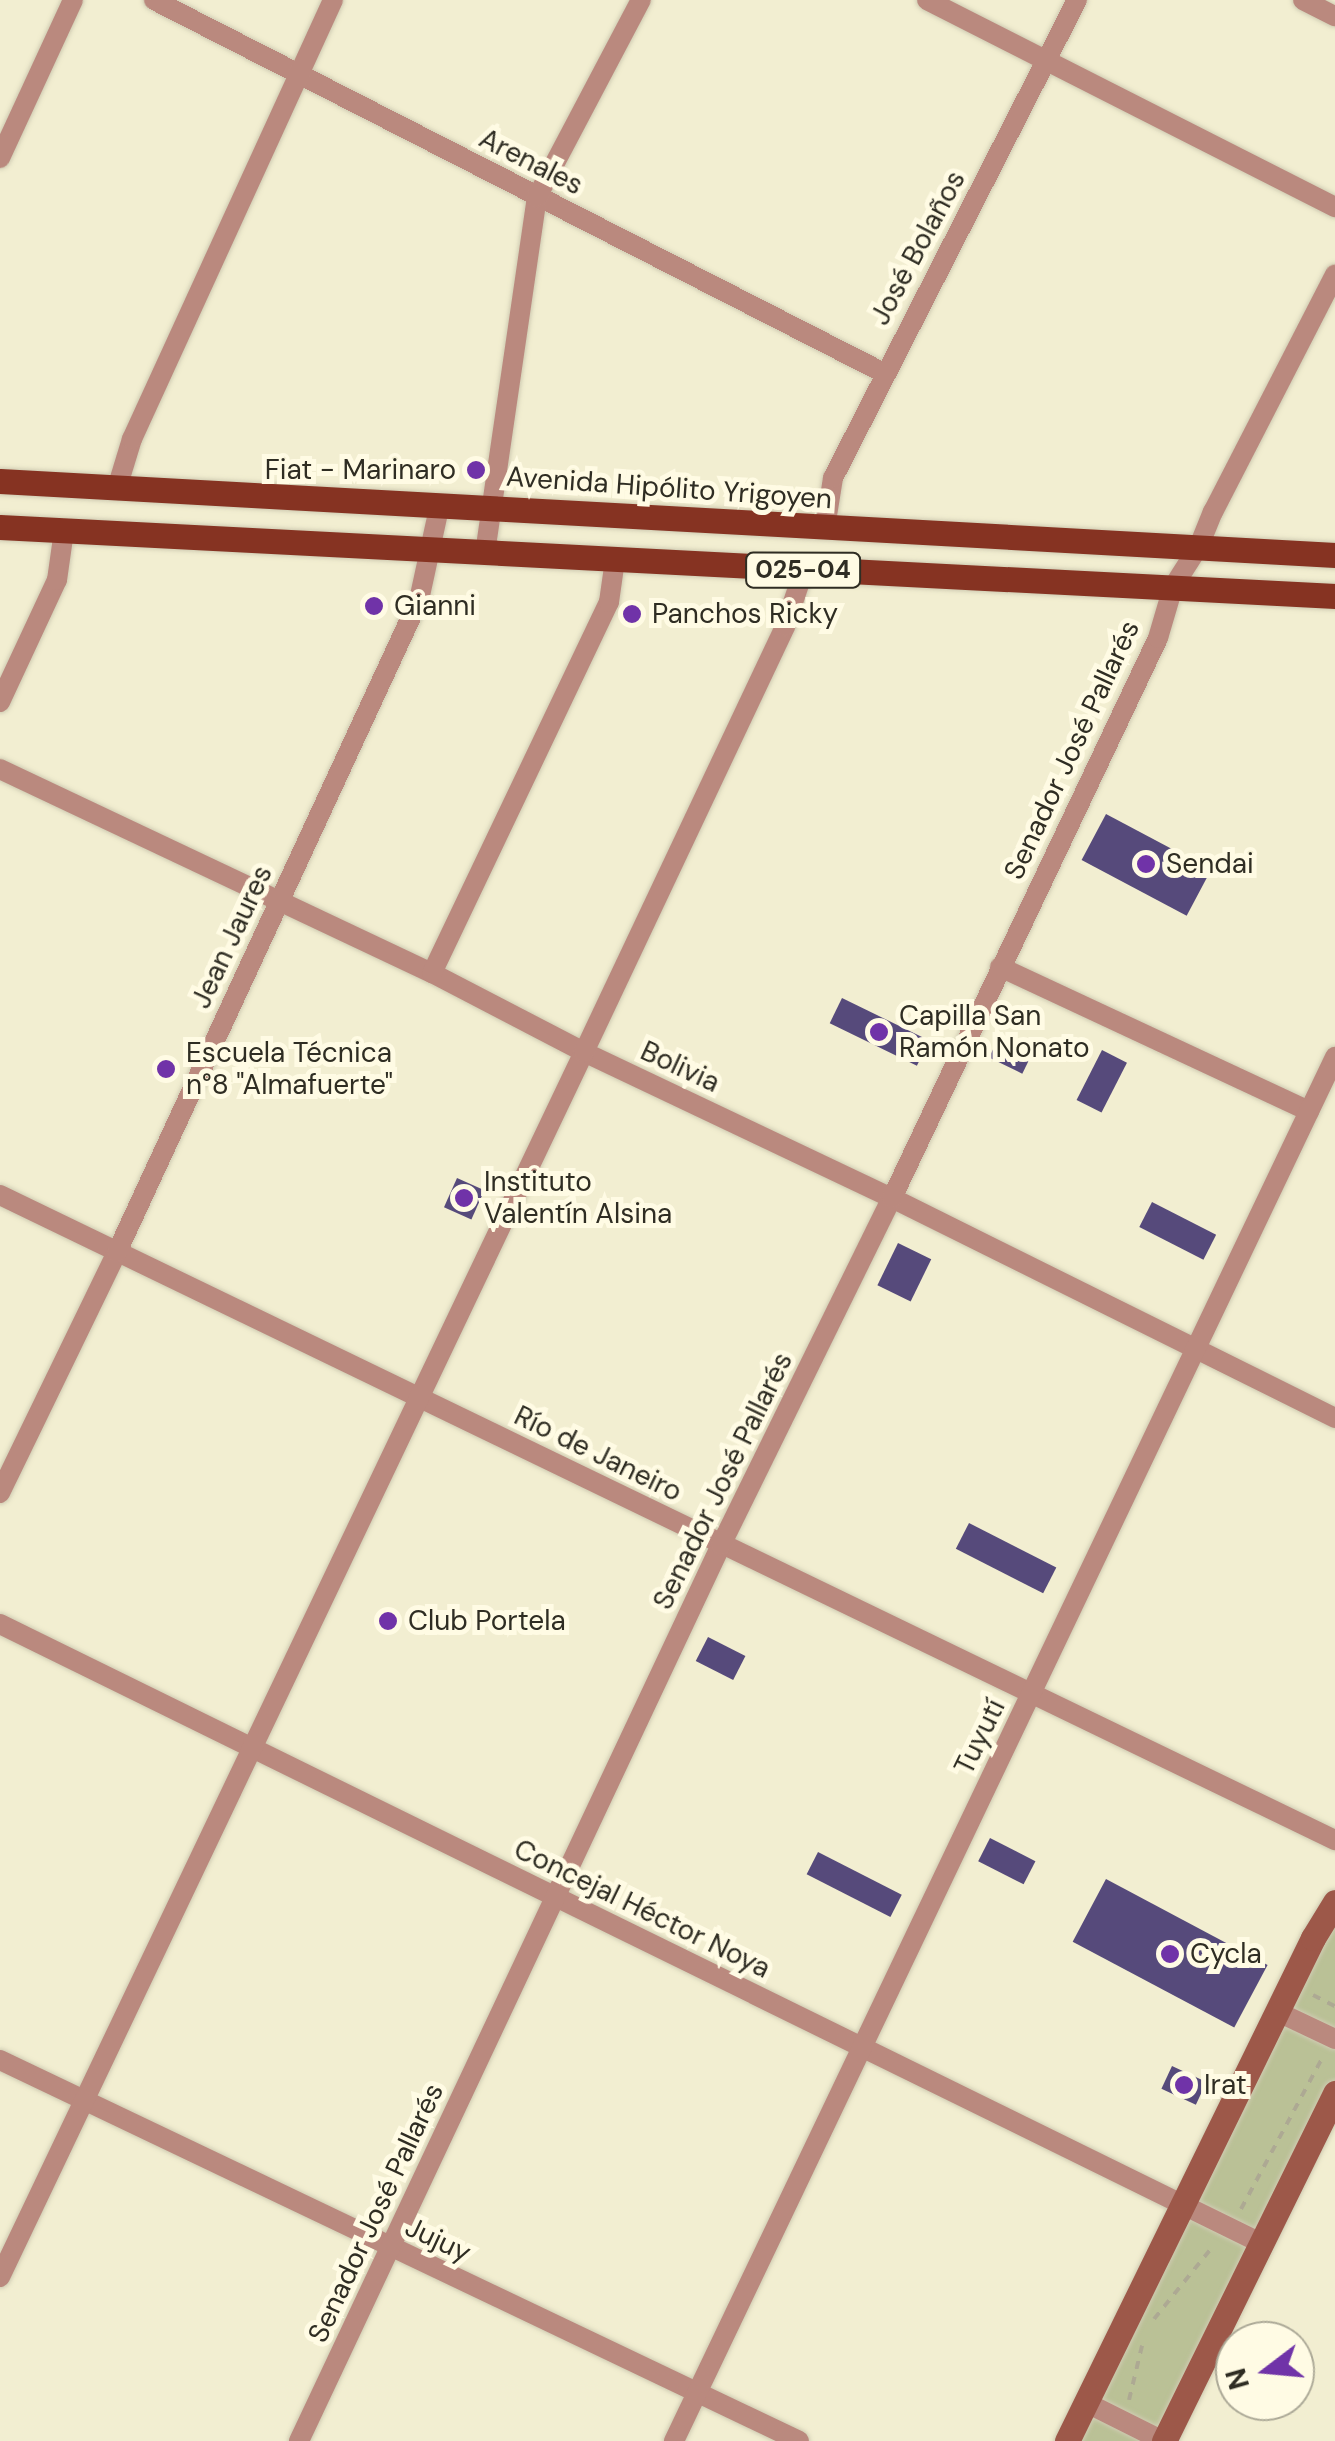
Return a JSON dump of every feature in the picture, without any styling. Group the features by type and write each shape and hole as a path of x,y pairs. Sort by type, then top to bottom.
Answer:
{"main road":[{"name":"Avenida Hipólito Yrigoyen","path":"0,482 1335,555"},
{"name":"025-04","path":"0,527 1335,596"},
{"path":"1068,2441 1335,1902"},
{"path":"1163,2441 1335,2093"}],"street":[{"path":"0,158 73,0"},
{"name":"Arenales","path":"154,0 884,373"},
{"path":"117,488 132,439 333,0"},
{"path":"485,552 538,196 641,0"},
{"path":"927,0 1335,207"},
{"name":"José Bolaños","path":"825,528 833,478 1077,0"},
{"path":"1303,0 1335,16"},
{"name":"Senador José Pallarés","path":"299,2441 722,1545 1158,638 1173,587 1200,546 1212,512 1335,274"},
{"name":"Jean Jaures","path":"0,1492 118,1252 419,600 433,552 440,504"},
{"path":"0,702 57,580 64,531"},
{"path":"432,973 609,602 614,560"},
{"path":"0,2277 584,1052 784,626 804,570"},
{"name":"Bolivia","path":"0,769 432,973 584,1052 892,1198 1335,1418"},
{"path":"1000,967 1309,1111"},
{"name":"Tuyutí","path":"674,2441 1335,1057"},
{"name":"Río de Janeiro","path":"0,1195 1335,1840"},
{"name":"Concejal Héctor Noya","path":"0,1624 1261,2243"},
{"path":"1278,2012 1335,2039"},
{"name":"Jujuy","path":"0,2060 799,2441"},
{"path":"1087,2402 1163,2441"}],"green space":[{"path":"1335,1902 1335,2093 1223,2321 1215,2321 1215,2337 1164,2441 1067,2441"}],"building":[{"name":"Sendai","path":"1106,814 1211,870 1187,916 1082,860"},
{"name":"Capilla San Ramón Nonato","path":"842,998 929,1041 917,1066 830,1023"},
{"path":"1000,1035 1033,1051 1022,1074 989,1057"},
{"path":"1102,1050 1127,1063 1102,1113 1077,1100"},
{"name":"Instituto Valentín Alsina","path":"457,1178 484,1190 471,1219 444,1207"},
{"path":"1152,1202 1216,1235 1203,1260 1139,1227"},
{"path":"898,1243 931,1259 911,1301 877,1285"},
{"path":"969,1523 1056,1567 1043,1593 956,1549"},
{"path":"708,1637 745,1656 733,1680 696,1661"},
{"path":"990,1838 1035,1861 1024,1884 978,1861"},
{"path":"818,1852 902,1895 890,1917 807,1874"},
{"name":"Cycla","path":"1106,1879 1268,1965 1234,2028 1073,1942"},
{"name":"Irat","path":"1172,2066 1206,2082 1196,2105 1161,2089"}],"place":[{"name":"Fiat - Marinaro","path":"476,470"},
{"name":"Gianni","path":"374,606"},
{"name":"Panchos Ricky","path":"632,614"},
{"name":"Sendai","path":"1146,864"},
{"name":"Capilla San Ramón Nonato","path":"879,1032"},
{"name":"Escuela Técnica n°8 \"Almafuerte\"","path":"166,1069"},
{"name":"Instituto Valentín Alsina","path":"464,1198"},
{"name":"Club Portela","path":"388,1621"},
{"name":"Cycla","path":"1170,1954"},
{"name":"Irat","path":"1184,2085"}]}
